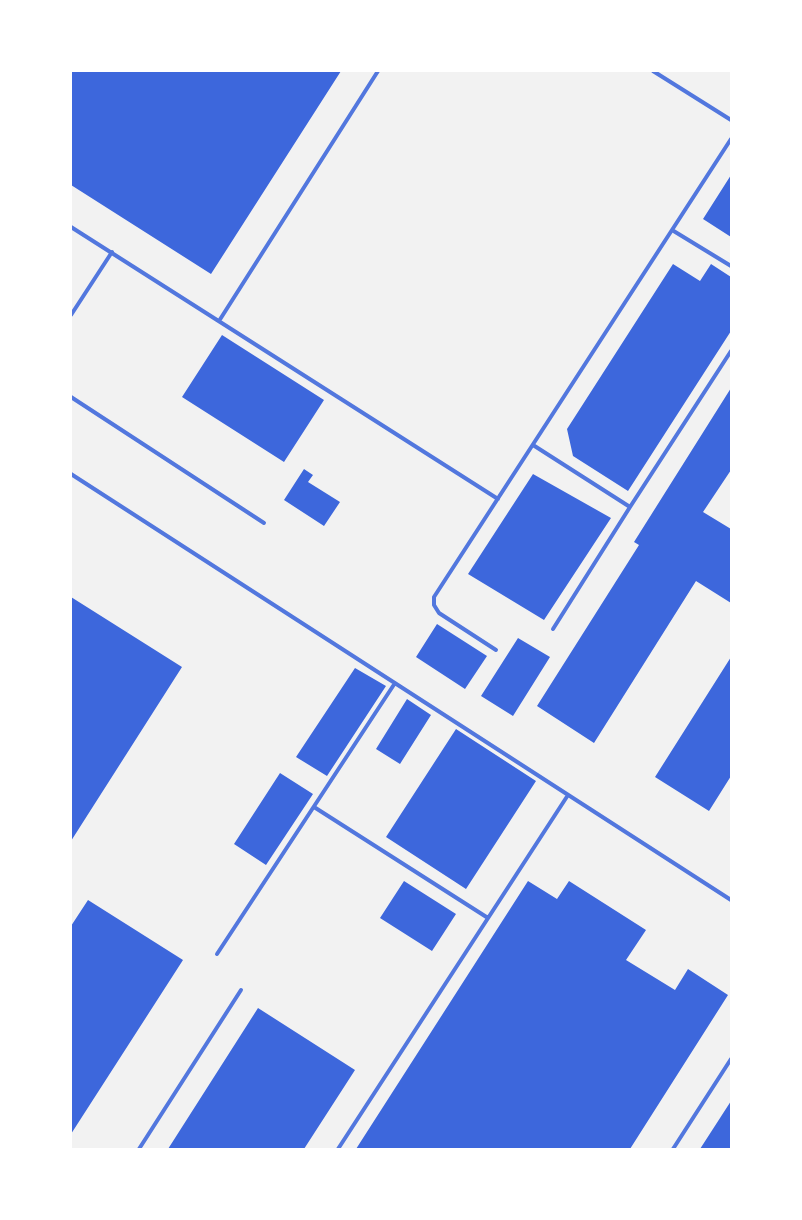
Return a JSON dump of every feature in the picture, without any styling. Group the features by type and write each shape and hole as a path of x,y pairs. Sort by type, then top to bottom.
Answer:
{"lane":[{"path":"218,321 378,71"},
{"path":"653,71 731,120"},
{"path":"496,650 439,613 434,605 434,598 731,139"},
{"path":"71,227 498,499"},
{"path":"672,230 731,266"},
{"path":"71,315 112,252"},
{"path":"553,629 731,351"},
{"path":"71,397 264,523"},
{"path":"533,445 630,507"},
{"path":"71,474 731,900"},
{"path":"217,954 395,683"},
{"path":"338,1149 568,795"},
{"path":"314,807 488,918"},
{"path":"139,1149 241,990"},
{"path":"672,1149 731,1059"}],"building":[{"path":"72,71 341,71 211,274 71,185"},
{"path":"731,175 731,237 703,219"},
{"path":"673,264 700,281 711,264 731,277 731,331 628,491 573,456 567,429"},
{"path":"222,335 324,400 284,462 182,397"},
{"path":"731,388 731,470 703,512 731,529 731,603 696,581 594,743 537,706 639,545 634,542"},
{"path":"304,469 313,475 308,482 340,502 324,526 284,500"},
{"path":"533,474 611,518 544,620 468,574"},
{"path":"71,597 182,667 71,841"},
{"path":"437,624 487,656 465,689 416,657"},
{"path":"518,638 550,657 513,716 481,696"},
{"path":"731,657 731,776 709,811 655,777"},
{"path":"355,668 386,686 327,776 296,757"},
{"path":"407,699 431,715 400,764 376,749"},
{"path":"456,729 536,781 466,889 386,837"},
{"path":"280,773 313,794 266,865 234,844"},
{"path":"404,881 456,914 432,951 380,918"},
{"path":"528,881 557,899 569,881 646,930 626,960 675,990 688,969 728,995 630,1149 356,1149"},
{"path":"88,900 183,960 71,1134 71,926"},
{"path":"258,1008 355,1070 304,1149 168,1149"},
{"path":"731,1101 731,1149 700,1149"}]}
